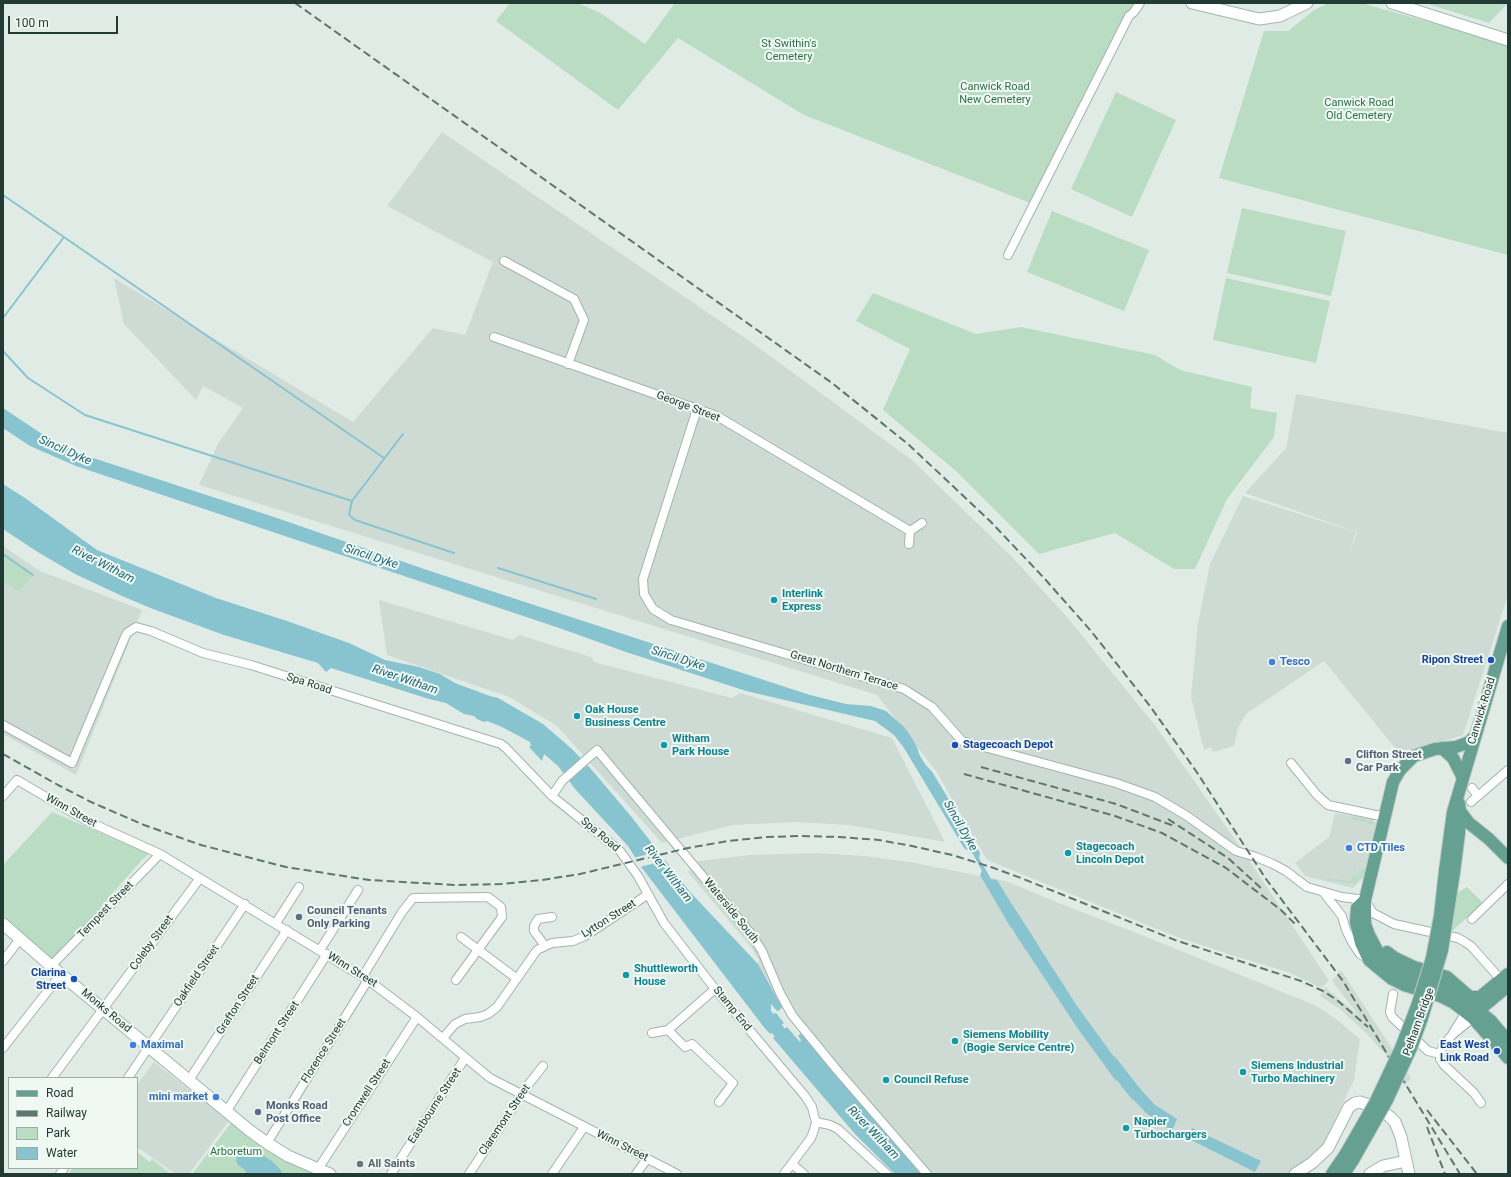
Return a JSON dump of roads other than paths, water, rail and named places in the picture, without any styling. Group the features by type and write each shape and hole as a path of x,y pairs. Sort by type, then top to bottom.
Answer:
{"main road":[{"path":"1192,3 1259,20 1280,16 1307,3"},
{"path":"1392,3 1508,40"},
{"name":"Canwick Road","path":"1450,871 1450,824 1452,812 1508,626"},
{"path":"1474,737 1469,742 1456,747 1442,748 1414,756 1400,770 1393,782 1365,900 1365,924 1369,935 1395,958 1414,967 1447,977 1470,996 1474,1009 1508,1058"},
{"path":"1442,748 1453,758 1458,765 1462,776"},
{"name":"Canwick Road","path":"1450,871 1457,848 1460,811 1458,796"},
{"path":"1460,811 1469,823 1508,857"},
{"path":"1457,848 1469,837 1483,835"},
{"name":"Pelham Bridge","path":"1349,1158 1387,1100 1408,1054 1422,1018 1442,950 1450,871"},
{"path":"1365,900 1357,908 1356,922 1361,943 1368,960 1392,979 1404,985 1440,996 1454,1003 1474,1009 1491,1021 1508,1042"},
{"name":"Monks Road","path":"3,924 226,1112 266,1143 288,1156 330,1174"},
{"path":"1474,1009 1506,982"},
{"path":"1295,1174 1312,1163 1328,1148 1347,1110 1355,1103 1365,1103 1380,1109 1390,1117 1398,1128 1409,1174"},
{"path":"1332,1174 1349,1158"},
{"path":"1344,1174 1349,1158"},
{"path":"1370,1174 1383,1166 1406,1161"}],"street":[{"path":"1008,255 1129,16 1134,12 1140,3"},
{"path":"504,261 574,299 584,320 568,364"},
{"name":"George Street","path":"494,337 717,416 910,531"},
{"name":"Great Northern Terrace","path":"697,409 643,579 644,594 653,609 671,620 904,689 932,707 962,741 1116,783 1155,797 1187,816 1236,851 1273,864 1286,871 1307,887 1324,893 1365,900"},
{"path":"909,544 910,531 922,523"},
{"name":"Spa Road","path":"3,725 72,763 125,637 127,633 136,627 150,631 203,653 251,665 501,744 552,796 615,845 634,870 648,895"},
{"name":"Waterside South","path":"552,796 562,781 597,750 752,935 762,951 780,993 792,1015 837,1070 927,1174"},
{"path":"1291,762 1316,795 1328,805 1385,817"},
{"path":"1471,802 1508,770"},
{"name":"Winn Street","path":"3,796 18,780 87,821 160,854 366,978 417,1017 490,1078 677,1174"},
{"path":"1472,788 1478,796"},
{"name":"Tempest Street","path":"51,966 160,854"},
{"name":"Coleby Street","path":"104,1008 200,878"},
{"path":"1472,919 1508,884"},
{"path":"276,923 298,887"},
{"name":"Belmont Street","path":"226,1112 324,952 358,890"},
{"path":"1324,893 1342,916 1346,930 1352,942 1360,954 1368,960"},
{"name":"Lytton Street","path":"442,1038 455,1024 465,1018 484,1015 497,1007 537,950 545,946 585,936 648,895"},
{"name":"Stamp End","path":"648,895 664,923 715,989 805,1096 812,1107 816,1122"},
{"name":"Florence Street","path":"266,1143 366,978 402,912 413,898 488,897 501,907 502,917 478,950"},
{"path":"1365,900 1373,913 1394,924 1458,938 1471,946 1506,982"},
{"name":"Oakfield Street","path":"129,1077 150,1048 245,904"},
{"path":"545,946 534,931 534,926 538,919 552,917"},
{"name":"Grafton Street","path":"189,1080 287,930"},
{"path":"461,937 516,978"},
{"path":"3,961 20,939"},
{"path":"456,980 478,950"},
{"path":"3,1048 61,974"},
{"path":"652,1033 668,1030 715,989"},
{"path":"1394,994 1390,1012 1392,1017 1428,1051 1440,1054"},
{"path":"53,1077 104,1008"},
{"path":"1474,1009 1454,1029 1452,1036 1443,1046 1440,1059 1444,1065 1465,1083 1481,1103"},
{"name":"Cromwell Street","path":"318,1169 417,1017"},
{"path":"668,1030 680,1043 685,1046 692,1044 733,1083 719,1102"},
{"name":"Eastbourne Street","path":"391,1174 466,1058"},
{"name":"Claremont Street","path":"469,1174 522,1094 544,1066"},
{"path":"784,1174 811,1138 816,1122 830,1124 838,1129 887,1174"},
{"path":"552,1174 584,1127"},
{"path":"636,1174 647,1159"},
{"path":"792,1164 804,1174"}],"water":[{"path":"3,408 51,440 87,456 274,517 430,571 810,695 846,704 871,706 886,711 904,727 910,735 919,754 933,773 980,853 979,858 991,879 997,880 1022,921 1011,928 980,875 982,871 973,854 964,848 904,748 894,735 875,721 746,691 626,652 562,629 76,466 30,446 3,428"},
{"path":"3,484 97,550 216,598 349,643 385,660 419,667 440,674 455,683 498,698 543,724 572,749 591,769 630,815 690,892 758,964 782,1007 777,1011 771,1004 771,1012 773,1014 776,1013 784,1023 770,1034 642,868 628,846 575,789 558,766 544,754 542,761 529,747 531,745 530,742 502,727 487,721 484,722 474,716 464,714 446,703 331,668 326,672 318,663 224,635 153,609 75,574 3,529"},
{"path":"1027,928 1077,1006 1125,1072 1116,1081 1078,1029 1016,935"},
{"path":"787,1027 800,1042 801,1040 798,1036 802,1032 922,1174 895,1174 855,1134 773,1038"},
{"path":"1129,1077 1155,1105 1177,1119 1172,1131 1146,1113 1121,1086"},
{"path":"1192,1128 1261,1161 1255,1172 1187,1138"},
{"path":"246,1148 257,1151 273,1162 283,1174 247,1174 244,1169 238,1165 236,1160 239,1151"}],"waterway":[{"path":"3,195 384,458"},
{"path":"3,318 64,237"},
{"path":"3,351 28,378 85,415 352,501"},
{"path":"403,434 352,501 349,515 355,520 454,553"},
{"path":"3,554 33,575"},
{"path":"498,568 596,599"},
{"name":"Sincil Dyke","path":"1008,910 1031,946"},
{"name":"River Witham","path":"766,1015 791,1047"},
{"name":"Sincil Dyke","path":"1111,1062 1136,1094"}],"railway":[{"path":"295,3 832,383 908,444 990,521 1044,578 1091,631 1150,706 1196,771 1266,879 1343,981 1460,1174"},
{"path":"3,754 91,802 144,825 201,845 286,867 369,880 455,885 501,884 542,880 580,874 688,848 728,841 767,837 840,837 879,840 912,846 952,855 991,867 1175,940 1301,981 1323,991 1337,1000 1368,1027"},
{"path":"981,767 1116,804 1174,826"},
{"path":"964,774 1115,816 1162,833 1226,868 1281,910 1295,924"},
{"path":"1168,819 1228,858 1262,889"},
{"path":"1427,1110 1477,1174"},
{"path":"1427,1127 1445,1174"}],"place":[{"name":"Interlink Express","path":"774,600"},
{"name":"Ripon Street","path":"1491,660"},
{"name":"Tesco","path":"1272,662"},
{"name":"Oak House Business Centre","path":"577,716"},
{"name":"Witham Park House","path":"664,745"},
{"name":"Stagecoach Depot","path":"955,745"},
{"name":"Clifton Street Car Park","path":"1348,761"},
{"name":"CTD Tiles","path":"1349,848"},
{"name":"Stagecoach Lincoln Depot","path":"1068,853"},
{"name":"Council Tenants Only Parking","path":"299,917"},
{"name":"Shuttleworth House","path":"626,975"},
{"name":"Clarina Street","path":"74,979"},
{"name":"Siemens Mobility (Bogie Service Centre)","path":"955,1041"},
{"name":"Maximal","path":"133,1045"},
{"name":"East West Link Road","path":"1497,1051"},
{"name":"Siemens Industrial Turbo Machinery","path":"1243,1072"},
{"name":"Council Refuse","path":"886,1080"},
{"name":"mini market","path":"216,1097"},
{"name":"Monks Road Post Office","path":"258,1112"},
{"name":"Napier Turbochargers","path":"1126,1128"},
{"name":"All Saints","path":"360,1164"}],"park label":[{"name":"St Swithin's Cemetery","path":"789,50"},
{"name":"Canwick Road New Cemetery","path":"995,93"},
{"name":"Canwick Road Old Cemetery","path":"1359,109"},
{"name":"Arboretum","path":"236,1152"}]}
